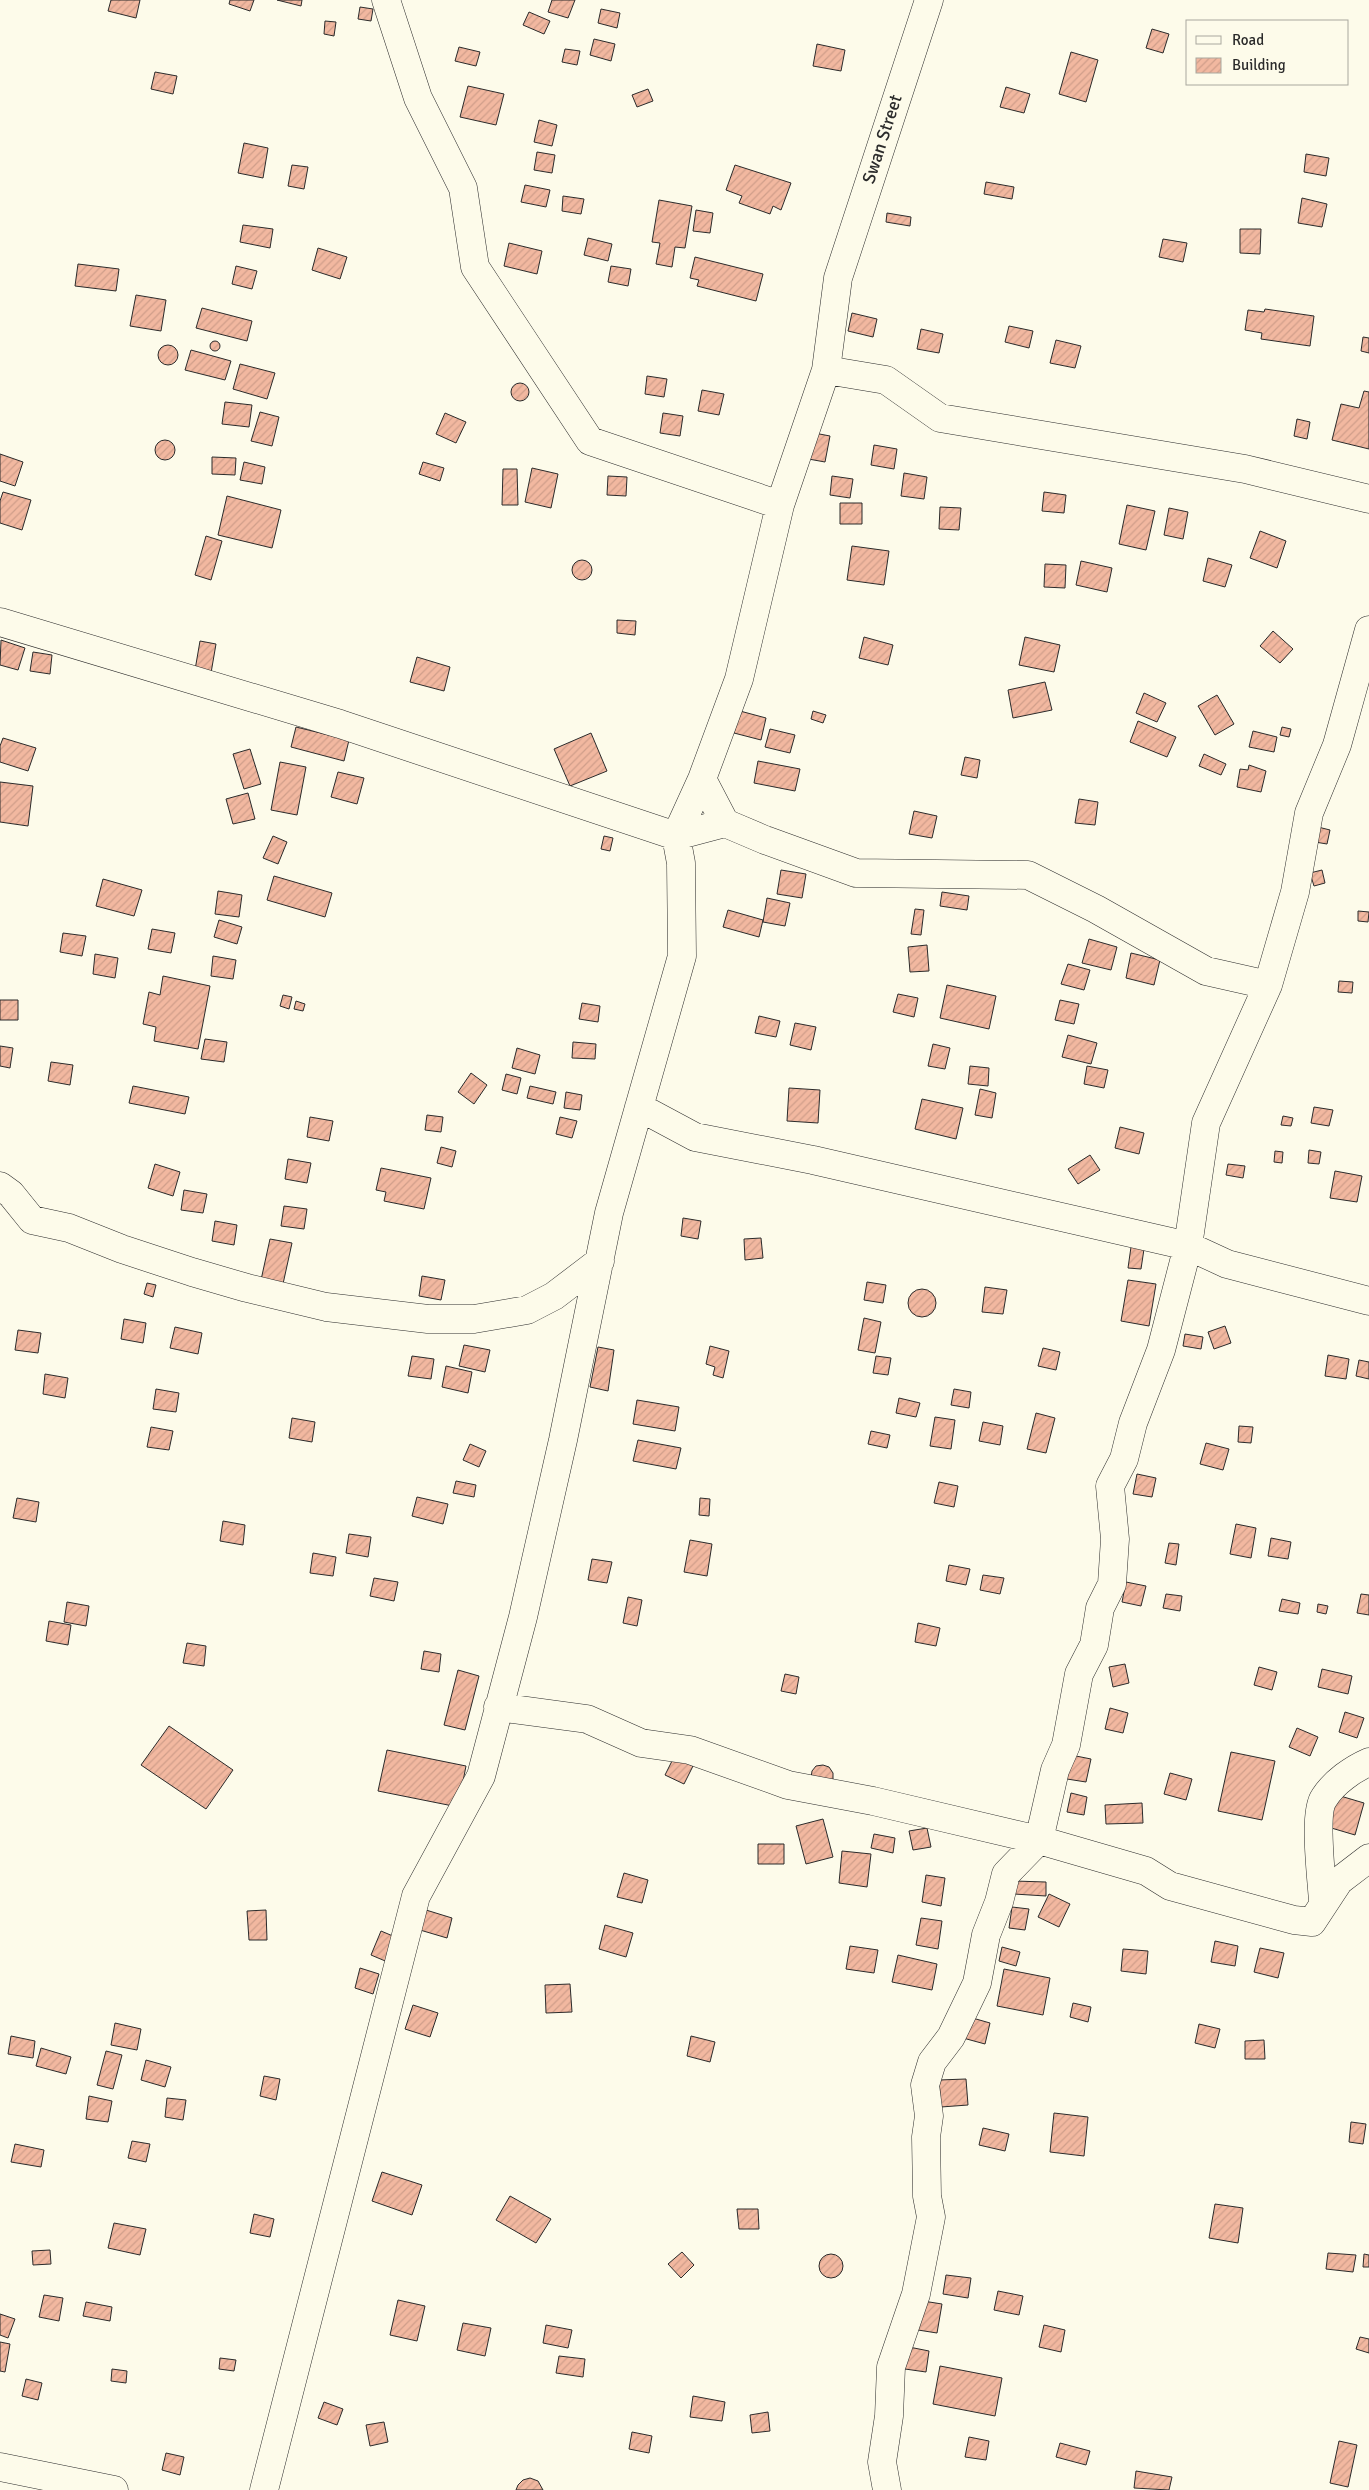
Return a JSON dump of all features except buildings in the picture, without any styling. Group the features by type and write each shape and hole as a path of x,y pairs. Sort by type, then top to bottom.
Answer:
{"street":[{"path":"386,0 418,98 463,188 475,267 590,441 780,505"},
{"name":"Swan Street","path":"676,836 702,778 739,679 780,505 826,370 838,278 929,0"},
{"path":"826,370 886,380 940,418 1245,469 1369,499"},
{"path":"0,622 340,724 676,836 726,823 856,873 1028,875 1096,908 1206,971 1268,985"},
{"path":"887,2490 882,2462 889,2416 891,2367 916,2294 931,2217 927,2196 926,2137 929,2116 925,2085 932,2062 951,2038 977,1983 986,1935 999,1902 1006,1874 1039,1840 1055,1770 1066,1745 1079,1674 1094,1645 1100,1608 1112,1584 1115,1539 1110,1486 1124,1459 1133,1423 1161,1350 1188,1246 1206,1123 1268,985 1295,892 1309,813 1337,744 1369,630"},
{"path":"702,778 726,823"},
{"path":"264,2490 416,1896 481,1776 523,1617 563,1440 609,1213 682,956 681,864 676,836"},
{"path":"639,1107 694,1137 822,1162 1188,1246 1227,1264 1369,1301"},
{"path":"0,1186 11,1194 32,1220 69,1228 122,1249 201,1275 326,1307 428,1319 474,1319 527,1310 554,1296 600,1261"},
{"path":"498,1707 587,1719 641,1743 690,1750 788,1785 874,1801 1039,1840 1146,1871 1170,1886 1294,1920 1312,1922 1323,1902 1339,1881 1369,1858"},
{"path":"1323,1902 1318,1836 1323,1799 1352,1769 1369,1762"},
{"path":"0,2468 114,2490"}]}
